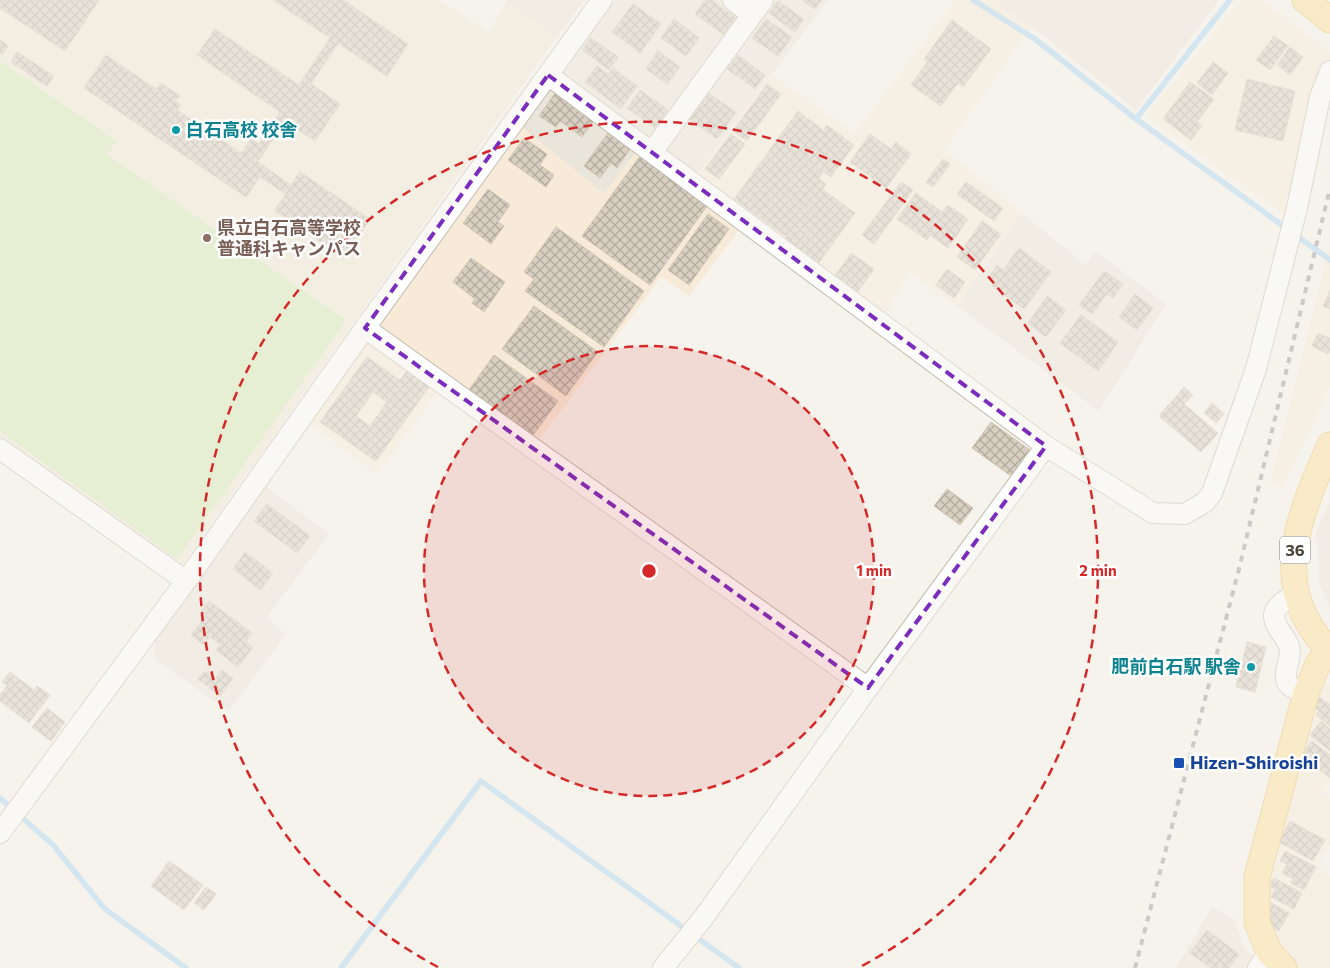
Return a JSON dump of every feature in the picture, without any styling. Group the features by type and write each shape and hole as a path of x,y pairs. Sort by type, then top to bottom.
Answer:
{"main road":[{"path":"1306,0 1330,20"},
{"name":"36","path":"1329,650 1308,623 1296,594 1293,564 1298,531 1310,493 1330,445"},
{"path":"1271,963 1257,922 1257,877 1306,693 1317,666 1329,650"}],"street":[{"path":"4,827 186,581 365,328 602,0"},
{"path":"652,152 758,7 733,0"},
{"path":"548,75 1046,446 1153,514 1185,514 1206,502 1212,493 1256,370 1298,208 1320,97 1330,71"},
{"path":"365,328 868,688"},
{"path":"663,968 691,933 1046,446"},
{"path":"0,449 186,581"},
{"path":"1296,594 1279,605 1274,618 1289,646 1290,656 1286,675 1287,683 1293,688 1306,693"}],"highlighted area":[{"path":"548,75 1046,446 868,688 365,328"}],"shaded area":[{"name":"県立白石高等学校 普通科キャンパス","path":"0,0 439,0 488,32 507,2 557,36 180,568 0,439"},
{"path":"507,0 585,0 557,36 507,2"},
{"path":"616,0 828,0 688,185 604,194 522,127"},
{"path":"956,0 1001,0 997,5 1031,26 944,150 1022,213 956,306 909,271 878,327 742,226 689,296 661,277 528,455 438,392 377,474 309,423 522,127 604,194 639,148 688,185 771,75 855,133"},
{"path":"1001,0 1219,0 1136,110 1031,26 997,5"},
{"path":"1241,0 1261,0 1330,51 1330,58 1315,93 1286,216 1146,116"},
{"path":"1022,213 1086,265 1095,251 1166,304 1099,411 957,306"},
{"path":"1330,245 1330,387 1281,489 1271,481"},
{"path":"265,486 329,534 266,618 286,634 229,711 154,659 156,637"},
{"path":"1330,502 1330,609 1320,585 1316,532"},
{"path":"1323,680 1330,685 1330,781 1322,792 1330,800 1330,845 1317,865 1330,877 1330,968 1300,968 1286,957 1269,932 1266,881 1313,698"},
{"path":"1212,907 1234,919 1245,949 1268,968 1176,968"}],"green space":[{"path":"0,61 116,141 107,155 346,320 177,559 0,431"}],"building":[{"path":"0,0 99,0 65,51 0,8"},
{"name":"白石高校 校舎","path":"273,0 343,0 408,44 387,76 338,43 311,84 340,104 315,141 285,121 258,162 291,185 300,172 370,219 344,258 274,211 286,194 260,177 246,197 84,88 106,55 156,89 161,83 180,96 175,102 181,105 177,110 241,153 251,139 259,144 280,112 197,55 215,29 299,85 330,38"},
{"path":"705,0 712,0 736,18 724,35 695,14"},
{"path":"802,0 822,0 815,9"},
{"path":"778,1 804,19 795,32 769,13"},
{"path":"633,4 661,24 640,53 612,32"},
{"path":"674,19 699,38 686,56 661,38"},
{"path":"766,19 792,37 778,56 752,38"},
{"path":"952,20 991,49 963,87 958,83 941,106 911,85 928,61 924,59"},
{"path":"1274,36 1288,46 1270,70 1256,60"},
{"path":"591,38 618,57 609,70 582,50"},
{"path":"0,40 8,46 2,55 0,54"},
{"path":"1290,47 1303,57 1290,75 1277,65"},
{"path":"658,51 680,67 667,84 646,69"},
{"path":"17,52 54,76 47,86 11,62"},
{"path":"738,55 765,75 755,89 727,69"},
{"path":"1213,62 1228,73 1212,95 1197,83"},
{"path":"597,66 608,74 613,68 637,86 621,109 585,82"},
{"path":"1247,79 1295,91 1283,141 1235,130"},
{"path":"1190,82 1214,99 1197,122 1202,125 1191,140 1163,119"},
{"path":"767,84 781,94 747,141 733,131"},
{"path":"640,90 668,110 655,128 627,108"},
{"path":"556,92 594,120 582,137 560,121 556,127 539,116"},
{"path":"708,93 736,112 717,139 689,119"},
{"path":"798,111 823,130 827,125 854,145 831,177 805,159 783,191 799,203 778,231 734,199"},
{"path":"608,133 630,149 617,168 611,163 600,178 584,166"},
{"path":"731,134 745,144 719,179 705,169"},
{"path":"870,134 891,149 896,142 911,154 886,188 850,162"},
{"path":"524,138 547,154 540,165 554,175 546,187 508,160"},
{"path":"640,156 708,205 650,285 582,236"},
{"path":"805,159 823,172 819,179 826,184 808,209 783,191"},
{"path":"943,159 950,164 933,187 926,182"},
{"path":"901,182 913,190 874,244 862,235"},
{"path":"966,182 1003,208 994,221 957,194"},
{"path":"488,189 510,205 498,222 504,226 491,244 463,223"},
{"path":"822,189 855,213 818,264 795,249 819,217 808,209"},
{"path":"916,193 942,212 948,205 968,219 948,248 930,235 927,240 897,219"},
{"path":"799,203 819,217 795,249 785,241 787,237 778,231"},
{"path":"708,214 729,229 689,285 668,270"},
{"path":"982,221 1001,234 975,270 957,257"},
{"path":"556,227 644,291 604,347 525,291 534,279 524,272"},
{"path":"1019,248 1051,272 1024,309 992,286 995,281 989,277 997,265 1003,270"},
{"path":"851,253 874,269 857,293 835,276"},
{"path":"471,258 505,282 484,312 472,303 475,299 453,282"},
{"path":"947,269 965,282 954,298 936,285"},
{"path":"1104,271 1123,284 1113,298 1107,294 1092,314 1079,305"},
{"path":"1330,290 1330,309 1323,306"},
{"path":"1135,294 1153,308 1137,330 1119,317"},
{"path":"1047,296 1066,310 1046,337 1028,323"},
{"path":"534,306 598,352 566,396 502,349"},
{"path":"1081,315 1118,342 1098,371 1060,343"},
{"path":"1318,333 1330,338 1328,354 1312,346"},
{"path":"494,355 558,401 532,437 468,391"},
{"path":"367,357 400,380 407,371 429,387 376,461 320,422","holes":["373,392 387,402 370,426 356,416"]},
{"path":"1184,387 1193,395 1184,404 1218,433 1201,452 1159,416"},
{"path":"1212,403 1224,414 1216,423 1204,413"},
{"path":"991,422 1030,450 1011,476 972,448"},
{"path":"947,489 973,508 960,525 934,506"},
{"path":"267,504 310,536 297,553 254,521"},
{"path":"245,552 273,573 261,590 233,569"},
{"path":"209,601 252,633 246,642 253,647 238,667 216,650 220,644 210,637 204,645 191,635 206,615 201,611"},
{"name":"肥前白石駅 駅舎","path":"1247,642 1266,647 1255,692 1236,687"},
{"path":"222,670 233,678 220,696 198,679 205,671 215,679"},
{"path":"10,672 34,690 37,686 50,695 29,723 0,701 0,695 7,686 2,682"},
{"path":"1320,697 1330,705 1330,726 1316,715 1319,711 1313,706"},
{"path":"47,708 65,722 51,741 32,727"},
{"path":"1321,721 1330,729 1330,751 1310,735"},
{"path":"1312,741 1330,755 1330,778 1301,755"},
{"path":"1290,821 1325,840 1313,861 1279,842"},
{"path":"1285,851 1316,867 1304,890 1291,883 1293,879 1282,873 1287,864 1280,861"},
{"path":"169,861 203,885 184,910 151,886"},
{"path":"1274,878 1302,893 1294,909 1271,897 1275,889 1269,886"},
{"path":"206,887 216,894 204,910 194,903"},
{"path":"1270,902 1289,913 1279,931 1270,926 1265,911"},
{"path":"1207,930 1239,954 1229,968 1211,968 1190,953"}],"waterway":[{"path":"973,0 1035,39 1136,119 1230,0"},
{"path":"1136,119 1330,260"},
{"path":"341,968 481,781 739,968"},
{"path":"0,798 53,845 105,909 186,968"}],"railway":[{"path":"1135,968 1240,565 1330,188"}],"place":[{"name":"白石高校 校舎","path":"176,130"},
{"name":"県立白石高等学校 普通科キャンパス","path":"207,238"},
{"name":"肥前白石駅 駅舎","path":"1251,667"},
{"name":"Hizen-Shiroishi","path":"1179,763"}]}
